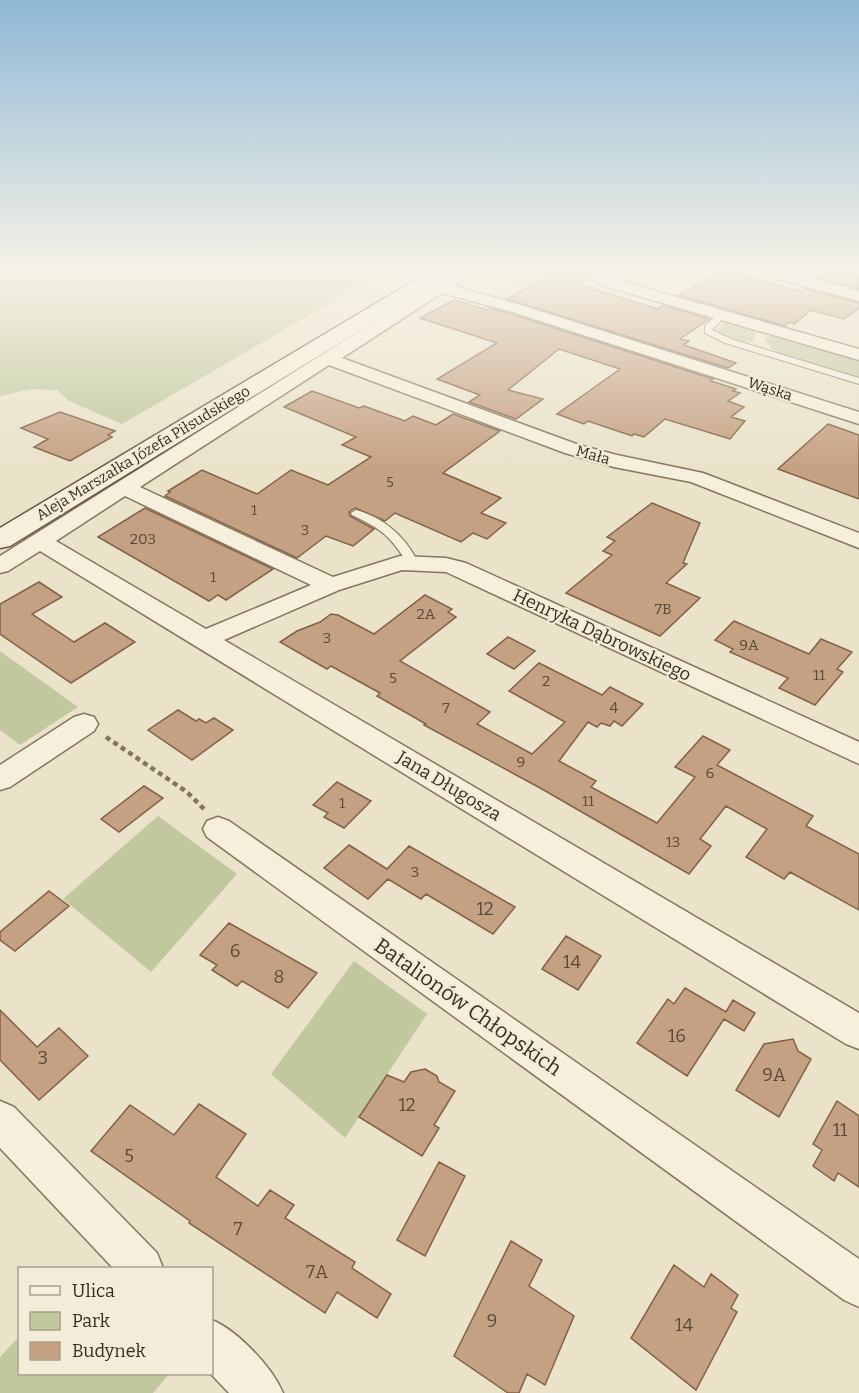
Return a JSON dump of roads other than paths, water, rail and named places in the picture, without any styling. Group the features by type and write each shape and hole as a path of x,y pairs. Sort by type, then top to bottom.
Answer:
{"main road":[{"name":"Aleja Marszałka Józefa Piłsudskiego","path":"0,519 303,338"},
{"name":"Aleja Marszałka Józefa Piłsudskiego","path":"0,540 342,338"}],"street":[{"path":"0,566 329,359 358,338"},
{"name":"Wąska","path":"609,338 859,418"},
{"path":"801,338 859,355"},
{"name":"Mała","path":"329,359 572,449 614,461 696,477 859,541"},
{"path":"125,488 331,585"},
{"name":"Jana Długosza","path":"40,540 859,1032"},
{"name":"Henryka Dąbrowskiego","path":"204,639 331,585 400,563 446,565 458,568 859,754"},
{"path":"0,779 84,724"},
{"name":"Batalionów Chłopskich","path":"219,829 859,1285"},
{"path":"0,1120 140,1267"},
{"path":"213,1343 260,1393"}],"lane":[{"path":"722,338 859,381"},
{"path":"356,513 386,528 398,537 412,562"}]}
